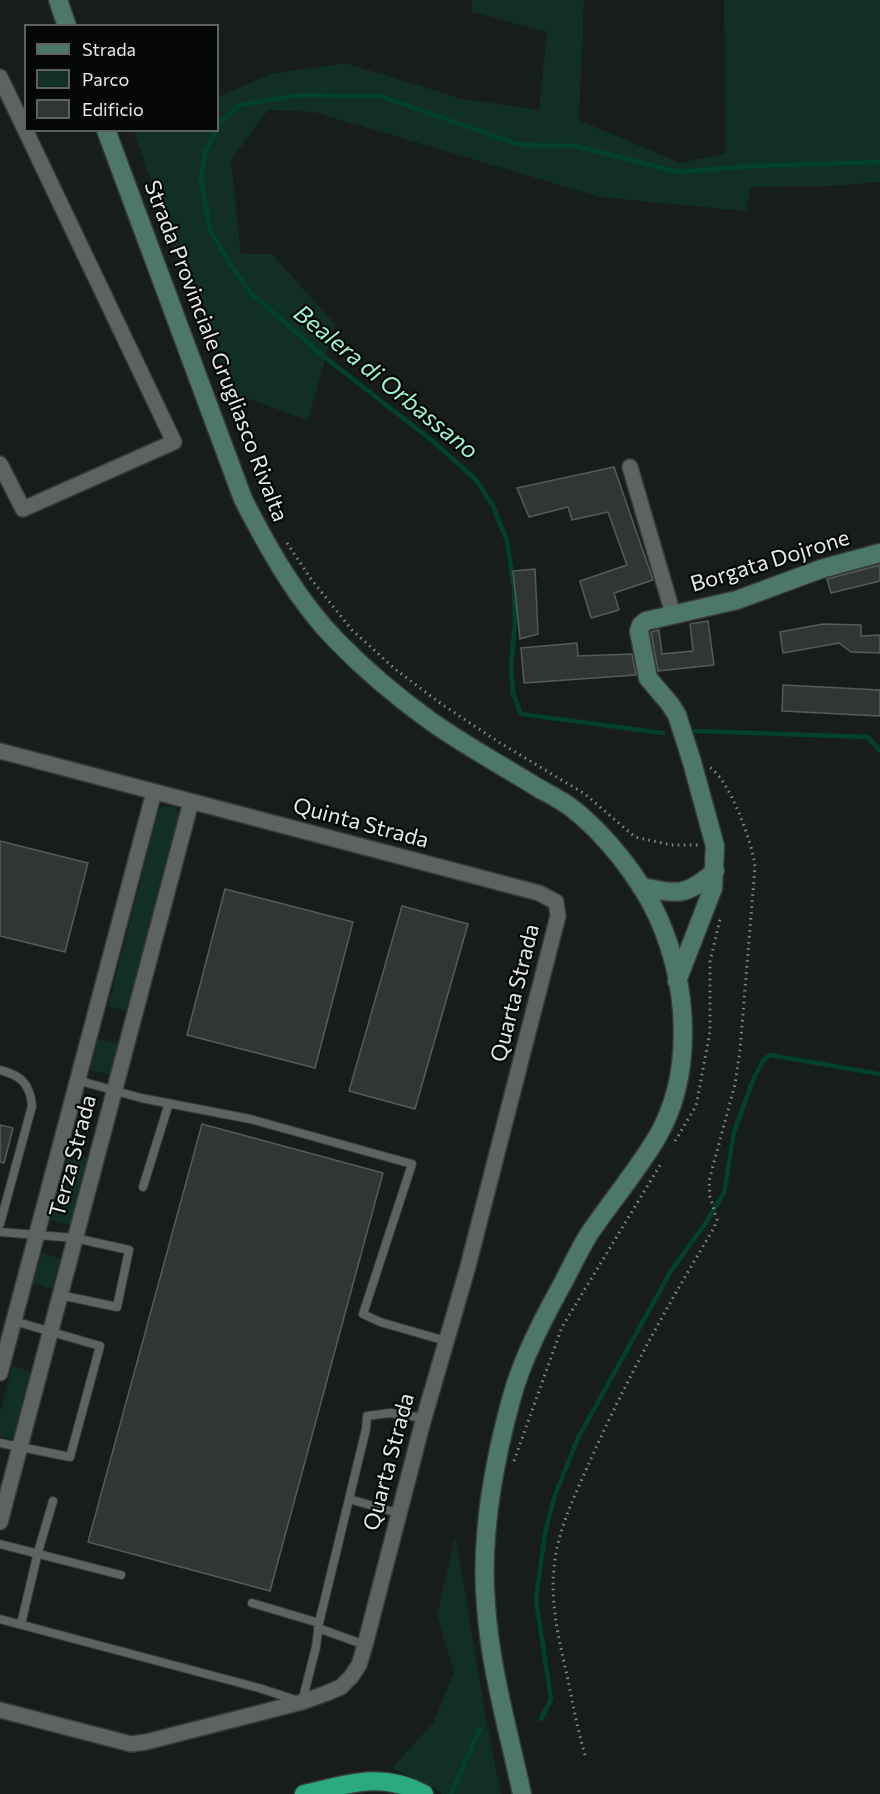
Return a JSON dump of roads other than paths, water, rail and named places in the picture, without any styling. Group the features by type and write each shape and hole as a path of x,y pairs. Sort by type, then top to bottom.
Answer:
{"highway":[{"path":"304,1794 374,1780 411,1787 424,1794"}],"street":[{"path":"58,1 66,24"},
{"path":"0,77 24,127"},
{"path":"0,464 23,509 174,442 26,132"},
{"name":"Strada Provinciale Grugliasco Rivalta","path":"107,132 243,499 262,536 307,605 333,638 371,674 432,722 572,808 600,834 641,887 657,914 668,943 677,981 682,1032 680,1072 671,1108 656,1138 587,1238 541,1323 512,1396 496,1458 485,1542 486,1605 495,1665 522,1794"},
{"name":"Borgata Dojrone","path":"630,467 673,614"},
{"name":"Borgata Dojrone","path":"677,981 713,888 715,846 677,715 648,678 639,631 641,625 646,621 737,600 821,569 880,553"},
{"name":"Quinta Strada","path":"0,751 539,893 556,902"},
{"name":"Terza Strada","path":"0,1373 154,792"},
{"name":"Terza Strada","path":"0,1522 191,802"},
{"path":"641,887 670,893 681,892 699,885 715,871"},
{"name":"Quarta Strada","path":"0,1710 131,1744 146,1743 302,1702 340,1687 351,1677 359,1665 365,1645 398,1513 467,1270 558,916 556,902"}],"lane":[{"path":"0,1070 17,1074 24,1083 32,1106 0,1224"},
{"path":"77,1080 141,1098 250,1119 412,1164 363,1314 380,1322 446,1341"},
{"path":"143,1187 169,1103"},
{"path":"0,1232 75,1238 129,1250 117,1306 60,1295"},
{"path":"0,1443 70,1457 100,1346 14,1321"},
{"path":"0,1619 259,1688 302,1702 366,1429 367,1416 390,1413 424,1418"},
{"path":"349,1499 398,1513"},
{"path":"21,1624 53,1501"},
{"path":"0,1544 121,1575"},
{"path":"252,1604 319,1626 365,1645"}],"waterway":[{"name":"Bealera di Orbassano","path":"219,126 221,121 240,105 299,95 380,96 520,145 575,146 678,172 755,166 880,162"},
{"name":"Bealera di Orbassano","path":"215,132 205,153 201,181 210,230 232,267 252,294 322,355 434,442 476,480 493,506 507,541 514,587 515,624 511,665 513,693 521,714 663,733"},
{"name":"Bealera di Orbassano","path":"695,731 868,737 880,751"},
{"path":"541,1719 551,1699 536,1599 545,1533 555,1495 578,1438 671,1271 724,1193 734,1132 753,1080 763,1061 770,1055 880,1074"},
{"path":"451,1794 480,1729"}]}
